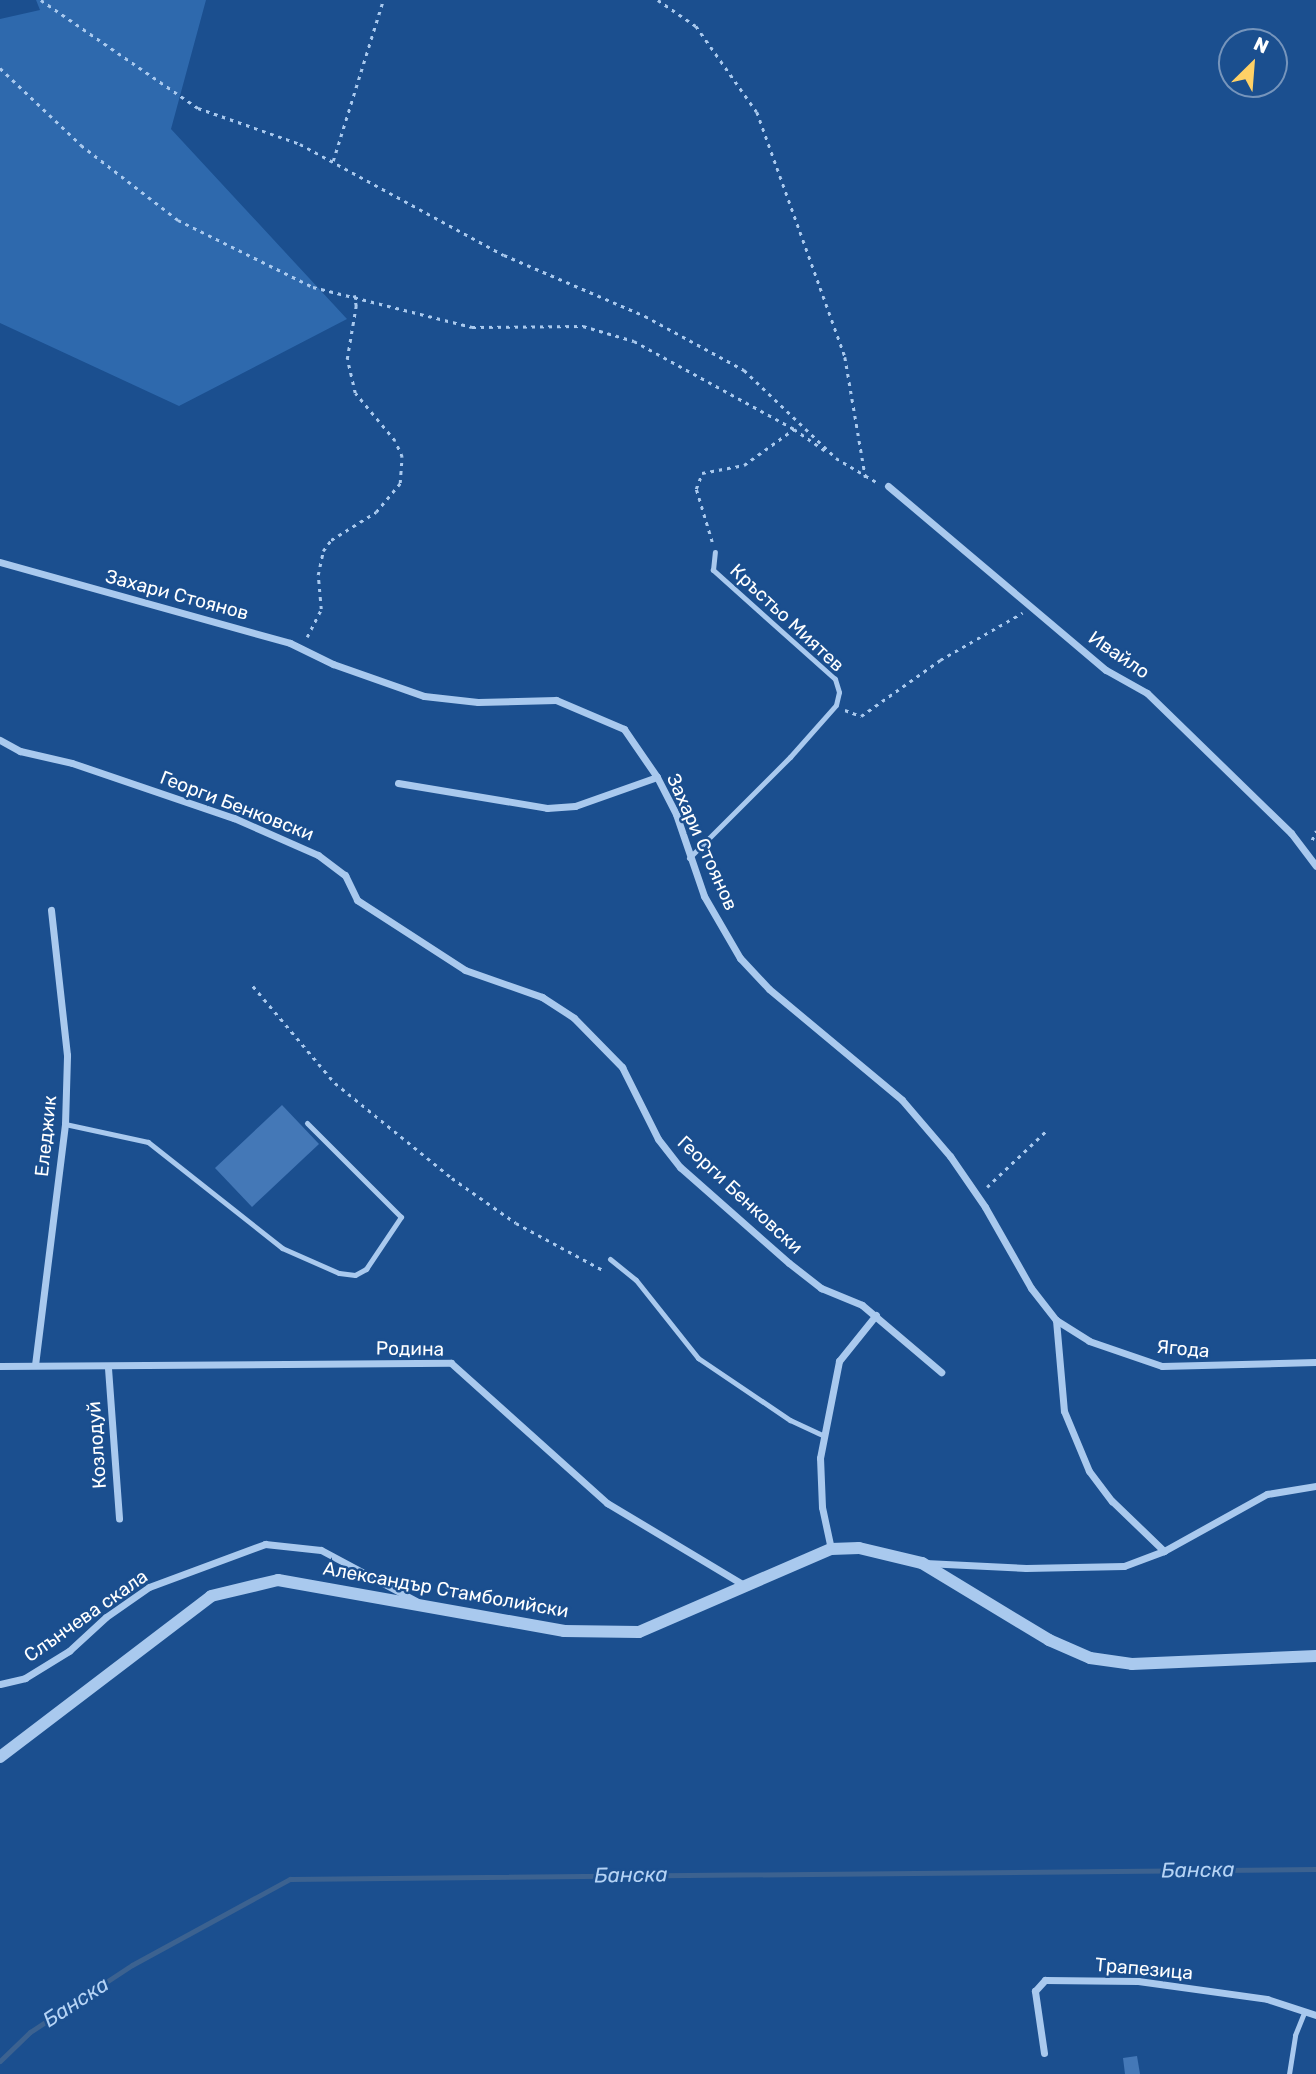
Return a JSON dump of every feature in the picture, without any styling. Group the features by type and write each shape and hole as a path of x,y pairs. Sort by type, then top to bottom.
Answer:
{"street":[{"name":"Ивайло","path":"888,486 1106,670 1147,693 1291,833 1316,866"},
{"name":"Захари Стоянов","path":"0,562 299,648 424,696 478,702 556,700 584,709 624,729 657,777 676,814 689,858 740,958 902,1100 950,1156 1031,1288 1056,1320"},
{"name":"Георги Бенковски","path":"0,740 20,751 72,764 234,818 318,855 345,875 357,900 465,970 542,997 574,1018 622,1067 658,1139 680,1167 821,1288 862,1305 941,1372"},
{"path":"398,783 547,808 575,806 657,777"},
{"name":"Еледжик","path":"35,1365 65,1124 67,1055 51,910"},
{"path":"831,1549 822,1507 820,1458 824,1436 839,1362 876,1315"},
{"path":"1056,1320 1065,1411 1075,1444 1112,1501 1164,1550"},
{"name":"Ягода","path":"1056,1320 1089,1340 1162,1366 1316,1362"},
{"name":"Родина","path":"0,1366 108,1368 451,1363 607,1503 744,1585"},
{"name":"Козлодуй","path":"108,1368 119,1520"},
{"path":"922,1563 1026,1568 1124,1566 1164,1550 1267,1494 1316,1486"},
{"name":"Слънчева скала","path":"0,1684 25,1678 69,1651 106,1617 149,1587 265,1544 321,1550 423,1605"},
{"name":"Александър Стамболийски","path":"0,1757 211,1596 278,1580 564,1631 639,1632 831,1549 887,1551 922,1563 1049,1640 1090,1658 1132,1664 1316,1656"},
{"name":"Трапезица","path":"1044,2053 1035,1991 1045,1980 1138,1981 1268,1999 1316,2015"}],"lane":[{"name":"Кръстьо Миятев","path":"689,858 836,705 839,692 835,679 732,590 713,570 715,552"},
{"path":"65,1124 148,1142 282,1248 339,1273 355,1275 366,1269 401,1217 307,1124"},
{"path":"610,1258 627,1273 698,1358 790,1420 824,1436"},
{"path":"1289,2074 1295,2035 1304,2013"}],"path":[{"path":"41,0 198,108 334,161 504,256 645,316 744,370 836,458"},
{"path":"334,161 383,0"},
{"path":"658,0 695,26 757,111 845,357 866,480"},
{"path":"0,68 81,145 178,220 313,287 354,295 472,327 583,326 634,341 794,429 866,480 888,486"},
{"path":"299,648 321,609 318,575 323,551 331,540 376,512 400,483 402,457 395,441 355,393 347,359 356,306 354,295"},
{"path":"715,552 696,489 702,473 744,465 794,429"},
{"path":"836,705 861,716 940,660 1017,619 1030,605"},
{"path":"253,986 335,1083 452,1178 569,1255 603,1270 627,1273"},
{"path":"977,1196 1047,1130"}],"shaded area":[{"path":"36,0 206,0 171,129 347,319 179,406 0,323 0,19 40,10"}],"building":[{"path":"282,1105 319,1144 252,1207 215,1168"},
{"path":"1137,2056 1140,2074 1125,2074 1123,2058"}],"waterway":[{"name":"Банска","path":"0,2061 30,2032 132,1965 290,1879 1316,1869"}]}
